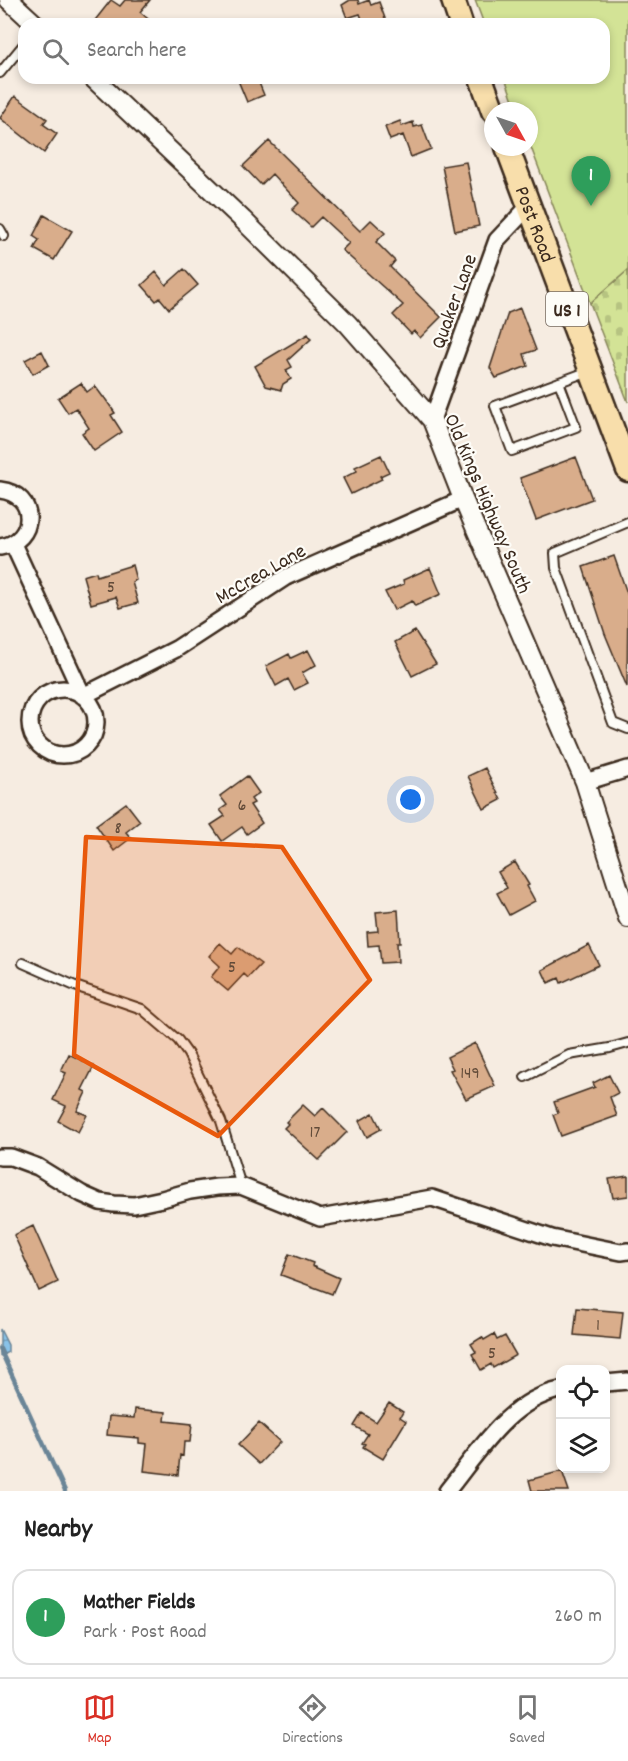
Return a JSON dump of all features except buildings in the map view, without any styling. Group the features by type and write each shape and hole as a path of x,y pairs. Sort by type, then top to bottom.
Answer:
{"main road":[{"path":"453,0 459,18"},
{"path":"483,84 490,102"},
{"name":"Post Road","path":"510,156 628,470"}],"street":[{"path":"9,0 28,18"},
{"name":"Old Kings Highway South","path":"99,84 235,212 348,324 432,420 463,499 585,782 628,918"},
{"name":"Quaker Lane","path":"432,420 497,240 529,206"},
{"path":"0,490 9,491 26,505 27,528 22,537 6,546 84,696 92,706 96,718 95,731 89,743 79,752 67,756 54,755 42,749 34,739 30,726 34,705 46,693 59,689 72,690 84,696"},
{"name":"McCrea Lane","path":"84,696 176,649 286,577 463,499"},
{"path":"585,782 628,769"},
{"path":"0,1157 11,1157 38,1167 82,1194 100,1202 134,1205 190,1191 241,1186 320,1218 432,1198 552,1238 621,1252 628,1251"},
{"path":"610,1383 628,1381"},
{"path":"447,1491 508,1416 547,1392 556,1390"}],"lane":[{"path":"0,73 18,51"},
{"path":"559,381 576,427 512,451 495,406 559,381 591,370"},
{"path":"628,522 555,553 556,568 613,723 628,729"},
{"path":"23,963 75,986 142,1009 178,1040 188,1054 221,1121 241,1186"},
{"path":"525,1077 569,1055 628,1043"}],"highlighted area":[{"path":"86,837 282,847 370,980 218,1136 74,1055"}],"green space":[{"path":"475,0 628,0 628,270 590,303 534,156 538,156 538,102 514,102 507,84 610,84 610,18 482,18"},
{"path":"628,270 628,402 590,303"}],"water":[{"path":"0,1329 8,1345 8,1352 0,1356"}],"waterway":[{"path":"0,1349 65,1491"}],"place":[{"name":"Mather Fields","path":"591,206"}]}
